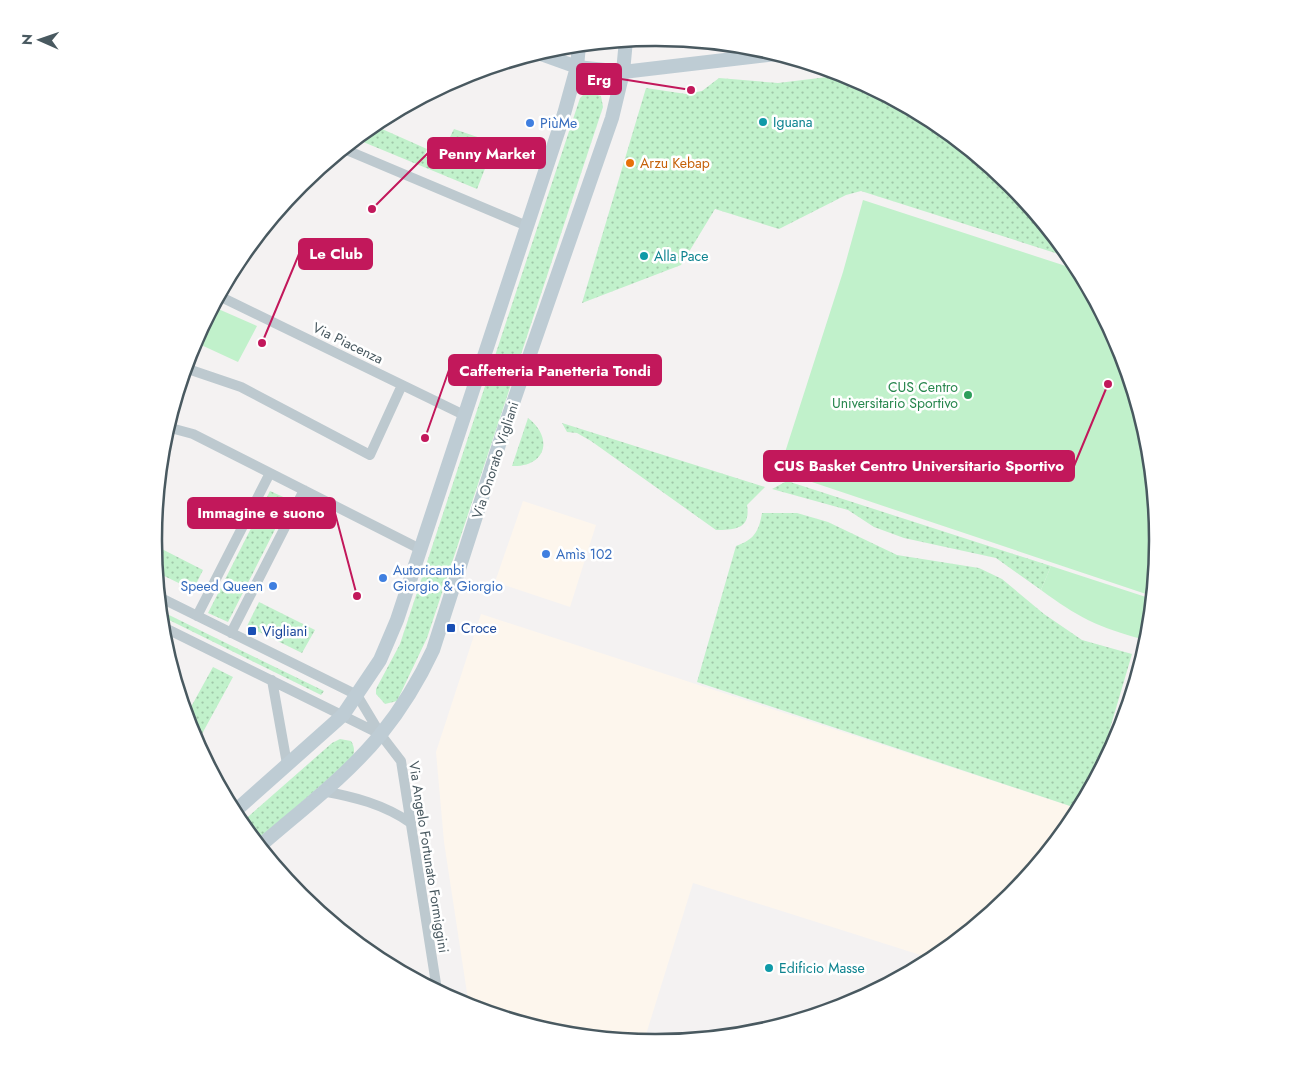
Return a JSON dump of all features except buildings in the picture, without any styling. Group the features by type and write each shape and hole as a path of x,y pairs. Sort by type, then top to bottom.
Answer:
{"main road":[{"name":"Via Onorato Vigliani","path":"265,842 381,735 418,683 444,620 504,426 612,118 625,47"},
{"path":"240,806 343,714 380,660 397,620 564,114 577,68 578,52"},
{"path":"552,57 577,68 622,72 754,57"}],"street":[{"path":"351,151 527,226"},
{"name":"Via Piacenza","path":"225,299 464,415"},
{"path":"192,370 241,387 370,455 402,385"},
{"path":"175,429 192,434 420,549"},
{"path":"197,616 270,473"},
{"path":"231,633 304,490"},
{"path":"166,600 357,696"},
{"path":"170,630 343,714 381,735"},
{"path":"272,680 287,764"},
{"name":"Via Angelo Fortunato Formiggini","path":"357,696 381,735 401,761 436,982"},
{"path":"322,791 358,797 387,809 411,823"}],"shaded area":[{"name":"Amìs 102","path":"523,501 596,525 570,607 495,582"},
{"path":"481,614 1071,806 1047,841 1005,889 956,932 922,956 693,883 646,1034 623,1033 591,1030 528,1017 497,1008 468,996 444,842 436,752"}],"green space":[{"path":"827,77 874,97 930,129 956,148 1005,191 1027,214 1057,254 861,191 846,195 779,229 715,209 681,265 582,303 646,88 686,94 702,91 719,78 778,83"},
{"path":"586,92 601,96 603,107 427,638 397,701 385,704 376,694 376,689 400,644 580,98"},
{"path":"381,129 427,149 424,156 438,161 454,129 495,143 477,189 363,142"},
{"name":"CUS Centro Universitario Sportivo","path":"863,200 1066,266 1083,293 1112,351 1123,381 1140,444 1148,508 1149,540 1146,594 779,471 843,272"},
{"path":"219,310 257,326 238,362 202,345"},
{"path":"528,418 541,434 542,450 539,457 532,462 512,466"},
{"path":"562,423 765,487 747,505 747,519 744,523 735,528 716,530 591,441 577,433 567,432"},
{"path":"787,481 1051,566 1041,590 996,558 904,538 874,527 848,510 772,489"},
{"path":"270,491 290,500 228,622 208,613"},
{"path":"762,513 797,513 828,522 897,555 979,568 1002,579 1044,614 1082,640 1132,654 1107,740 1083,787 1071,806 697,682 736,546 751,538 759,525"},
{"path":"162,549 203,570 193,590 163,576"},
{"path":"1051,566 1146,597 1139,638 1100,626 1041,590"},
{"path":"259,602 315,630 302,653 247,626"},
{"path":"168,614 324,691 321,695 168,620"},
{"path":"213,667 233,677 202,734 191,707"},
{"path":"340,739 351,741 354,753 351,759 261,837 247,817 332,743"}],"place":[{"name":"Erg","path":"691,90"},
{"name":"Iguana","path":"763,122"},
{"name":"PiùMe","path":"530,123"},
{"name":"Arzu Kebap","path":"630,163"},
{"name":"Penny Market","path":"372,209"},
{"name":"Alla Pace","path":"644,256"},
{"name":"Le Club","path":"262,343"},
{"name":"CUS Basket Centro Universitario Sportivo","path":"1108,384"},
{"name":"CUS Centro Universitario Sportivo","path":"968,395"},
{"name":"Caffetteria Panetteria Tondi","path":"425,438"},
{"name":"Amìs 102","path":"546,554"},
{"name":"Autoricambi Giorgio & Giorgio","path":"383,578"},
{"name":"Speed Queen","path":"273,586"},
{"name":"Immagine e suono","path":"357,596"},
{"name":"Croce","path":"451,628"},
{"name":"Vigliani","path":"252,631"},
{"name":"Edificio Masse","path":"769,968"}]}
